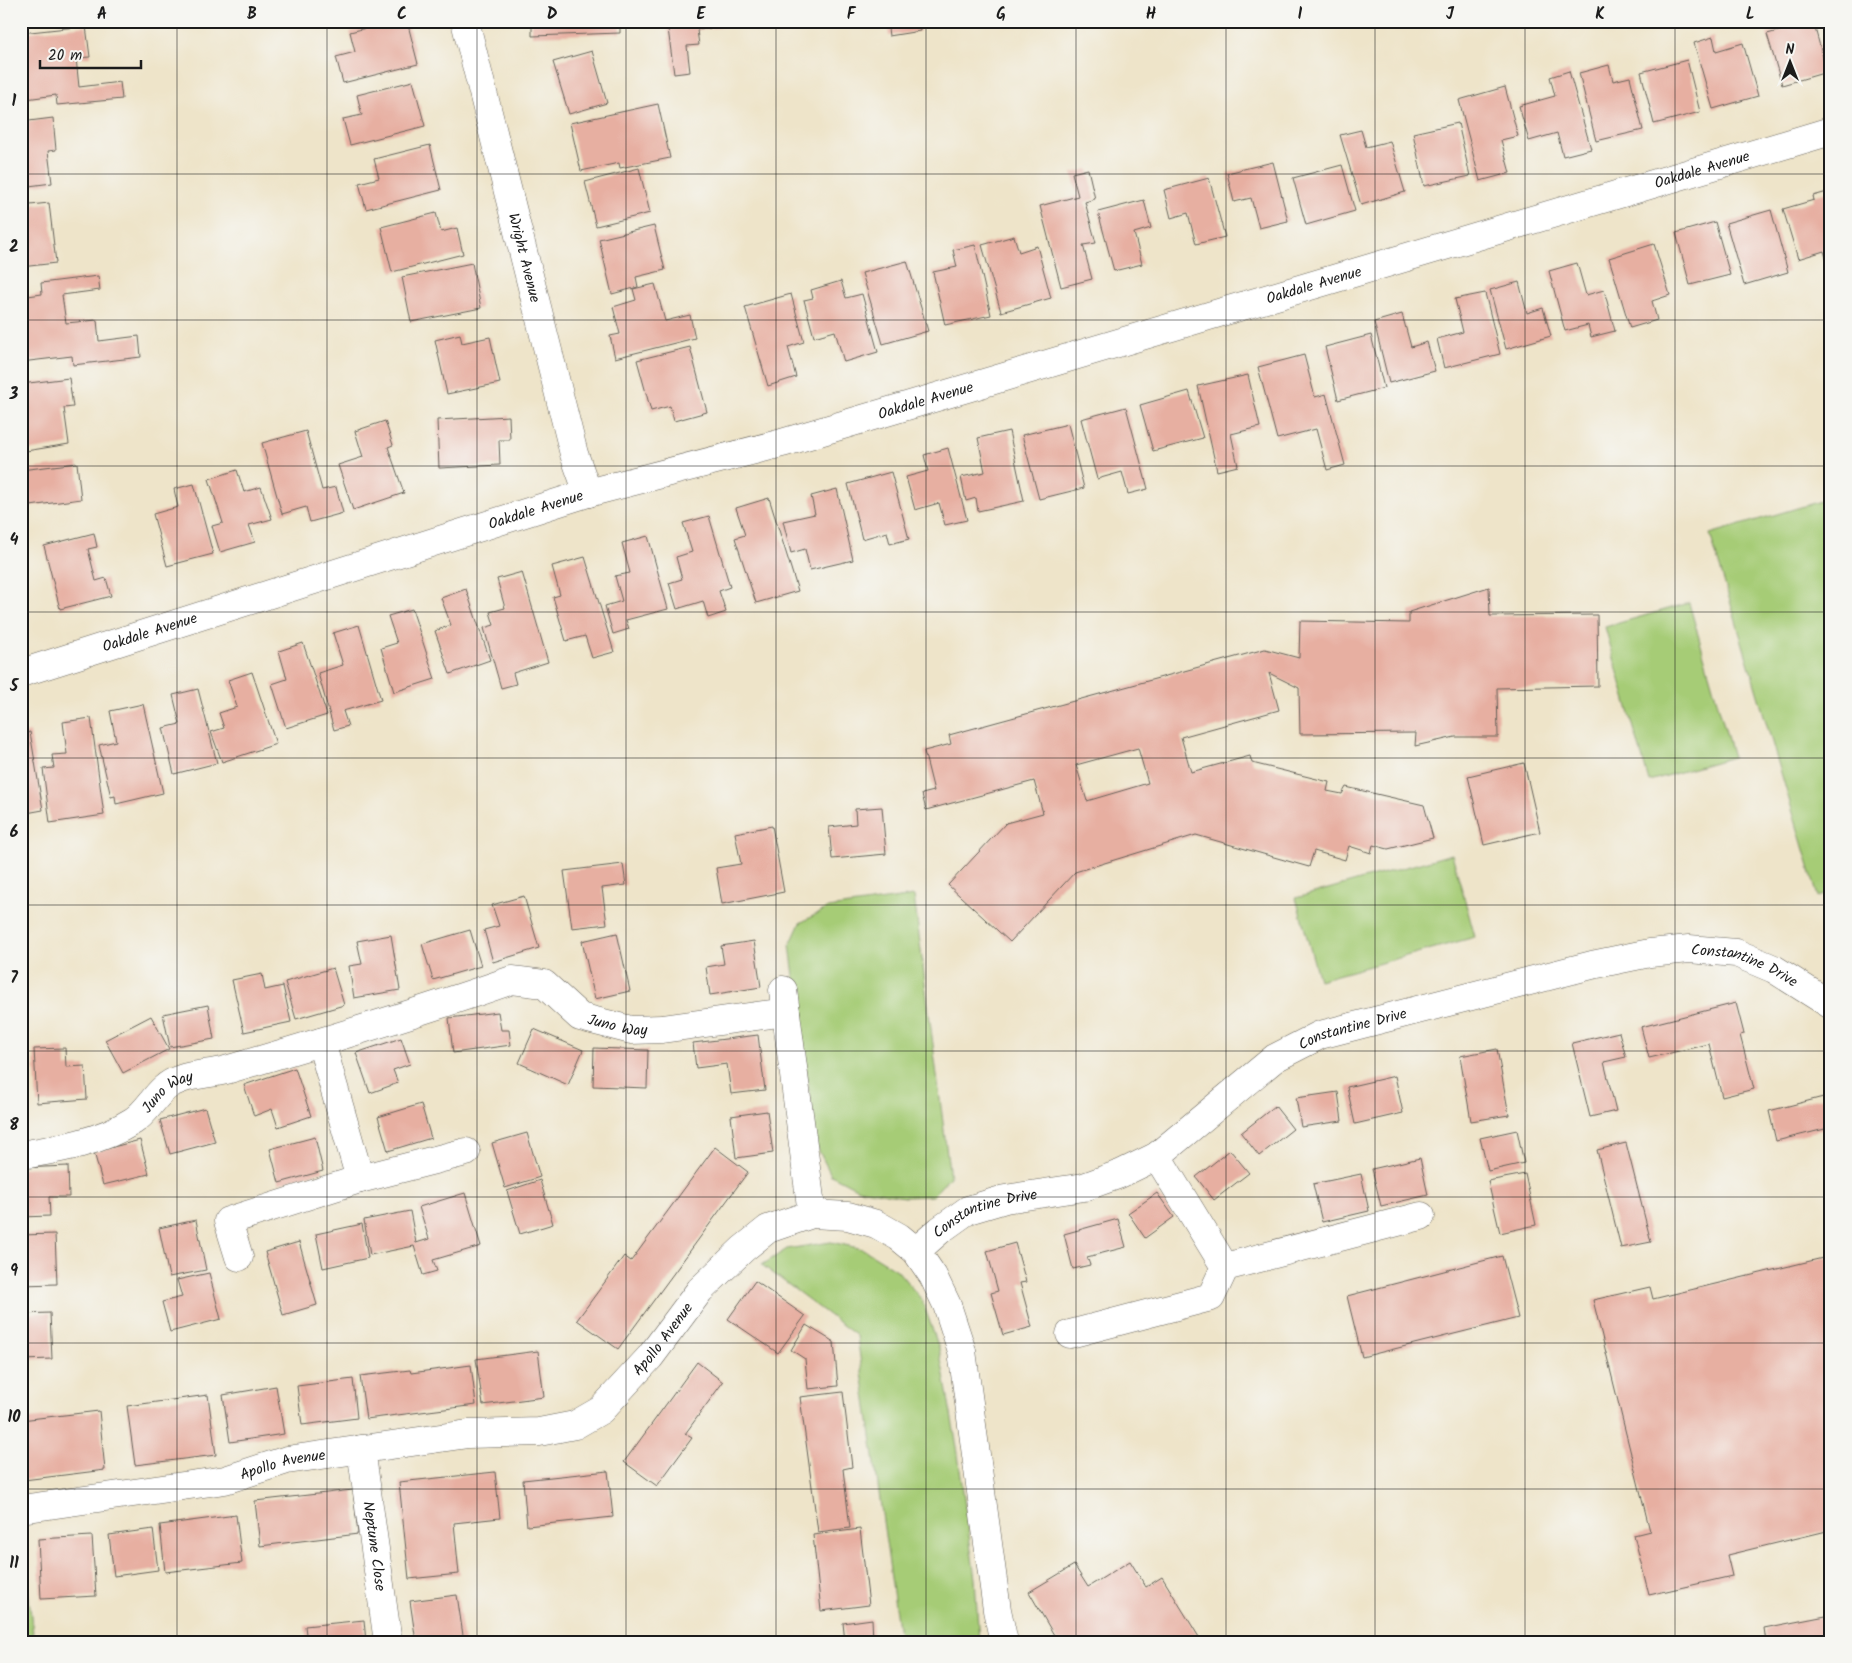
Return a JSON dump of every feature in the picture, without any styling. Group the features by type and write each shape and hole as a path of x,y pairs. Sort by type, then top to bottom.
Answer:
{"street":[{"name":"Wright Avenue","path":"465,21 574,454 588,493"},
{"name":"Oakdale Avenue","path":"21,673 588,493 792,440 1831,131"},
{"name":"Constantine Drive","path":"916,1251 940,1230 968,1210 1005,1199 1084,1187 1120,1174 1157,1156 1275,1058 1320,1035 1592,965 1650,953 1689,949 1736,953 1774,970 1831,1005"},
{"name":"Juno Way","path":"21,1155 57,1149 97,1138 135,1121 162,1089 180,1079 216,1073 321,1042 512,980 544,984 580,1017 631,1030 662,1029 784,1001 812,1214"},
{"path":"321,1042 360,1179"},
{"path":"239,1257 228,1221 360,1179 466,1152"},
{"path":"1157,1156 1225,1268"},
{"name":"Apollo Avenue","path":"21,1509 225,1480 288,1460 468,1434 539,1432 575,1425 602,1410 650,1357 700,1290 743,1249 768,1229 812,1214 848,1216 876,1224 899,1236 916,1251 933,1276 947,1305 962,1351 997,1610 1004,1642"},
{"path":"1070,1334 1211,1297 1225,1268 1421,1216"},
{"name":"Neptune Close","path":"361,1449 388,1642"},
{"name":"Apollo Avenue","path":"997,1610 997,1642"}],"green space":[{"path":"1831,498 1831,893 1818,897 1710,534"},
{"path":"1689,603 1733,757 1649,781 1605,627"},
{"path":"1452,854 1475,937 1319,980 1296,898"},
{"path":"914,896 950,1177 932,1196 904,1197 858,1189 831,1175 816,1145 790,945 800,923 828,908"},
{"path":"831,1242 863,1249 897,1270 922,1300 939,1348 957,1447 975,1579 979,1642 900,1642 857,1336 762,1265 787,1249"},
{"path":"22,1536 34,1642 21,1642"}],"building":[{"path":"394,21 407,21 418,64 343,83 336,57 355,52 350,32"},
{"path":"532,21 620,21 620,33 532,36"},
{"path":"667,21 747,21 747,24 697,30 699,45 687,46 690,72 674,74"},
{"path":"800,21 818,21 818,24 801,26"},
{"path":"887,21 919,21 920,31 889,36"},
{"path":"1788,21 1813,21 1827,72 1782,85 1767,34 1790,28"},
{"path":"86,26 90,57 76,58 79,87 120,82 122,99 57,105 56,95 26,99 21,54 21,33"},
{"path":"1713,37 1716,51 1743,43 1758,96 1713,109 1694,43"},
{"path":"592,51 607,103 569,114 553,62"},
{"path":"1687,60 1700,112 1654,124 1641,72"},
{"path":"1609,65 1613,81 1630,77 1643,130 1596,141 1579,73"},
{"path":"1569,71 1591,149 1563,156 1557,133 1529,141 1519,106 1555,96 1550,77"},
{"path":"413,81 425,126 350,145 343,119 362,115 357,95"},
{"path":"1505,87 1518,136 1501,140 1510,173 1480,181 1459,100"},
{"path":"658,104 670,158 620,168 619,163 581,171 570,123"},
{"path":"53,118 56,150 48,151 52,183 21,187 21,122"},
{"path":"1458,123 1470,176 1424,186 1413,133"},
{"path":"1361,130 1366,147 1390,141 1405,192 1361,205 1340,135"},
{"path":"430,145 441,190 366,209 359,183 379,178 374,159"},
{"path":"1273,162 1288,221 1259,228 1251,198 1234,202 1227,173"},
{"path":"1342,165 1355,211 1306,225 1293,178"},
{"path":"639,168 650,213 596,226 585,182"},
{"path":"1088,169 1095,199 1085,202 1096,243 1083,245 1092,279 1061,287 1040,206 1078,196 1072,173"},
{"path":"1209,178 1225,237 1196,244 1188,213 1171,218 1164,190"},
{"path":"1831,191 1830,272 1824,251 1798,259 1783,209 1814,200 1813,196"},
{"path":"1144,200 1151,228 1134,233 1142,264 1114,271 1098,212"},
{"path":"49,203 56,263 21,267 21,206"},
{"path":"1771,210 1788,272 1744,285 1726,223"},
{"path":"436,213 441,232 457,228 463,254 392,272 381,227"},
{"path":"1715,222 1730,275 1690,285 1676,233"},
{"path":"654,226 665,270 636,277 638,287 612,294 599,239"},
{"path":"1014,236 1019,252 1037,246 1051,298 1001,312 982,245"},
{"path":"1654,244 1670,295 1652,301 1657,320 1630,328 1609,258"},
{"path":"975,245 991,315 945,325 933,272 957,267 953,250"},
{"path":"907,261 928,331 883,344 862,273"},
{"path":"472,263 481,308 411,322 402,277"},
{"path":"1577,263 1586,295 1604,290 1615,331 1591,337 1588,325 1565,331 1549,271"},
{"path":"98,276 100,290 62,295 66,323 97,320 99,341 139,336 141,357 73,365 72,356 21,362 21,297 42,294 41,283"},
{"path":"841,281 846,298 862,294 878,352 844,362 835,331 814,337 804,300 813,298 811,290"},
{"path":"1519,282 1527,313 1543,308 1551,336 1506,349 1490,290"},
{"path":"655,284 665,321 690,315 695,338 615,358 610,336 620,334 613,307 636,300 633,289"},
{"path":"1485,293 1500,354 1444,368 1437,339 1463,332 1455,299"},
{"path":"791,294 804,342 788,347 796,377 768,386 745,307"},
{"path":"1402,314 1411,347 1427,342 1435,371 1389,383 1374,322"},
{"path":"460,334 462,343 490,337 500,383 447,394 435,340"},
{"path":"1371,335 1384,388 1338,400 1325,347"},
{"path":"690,347 707,412 674,421 670,406 651,411 637,360"},
{"path":"1304,355 1315,397 1326,394 1345,465 1327,470 1316,429 1277,439 1258,367"},
{"path":"1248,375 1260,427 1231,434 1238,466 1217,471 1198,386"},
{"path":"69,378 73,407 64,408 69,444 26,451 21,418 21,384"},
{"path":"1189,391 1203,438 1153,451 1140,405"},
{"path":"1126,407 1148,489 1128,494 1122,472 1097,479 1081,419"},
{"path":"509,416 510,440 499,440 500,465 439,468 437,420"},
{"path":"385,421 393,445 388,447 404,493 353,510 338,465 363,457 355,431"},
{"path":"1068,424 1084,488 1039,499 1022,435"},
{"path":"306,431 322,490 336,487 343,513 310,522 306,507 282,514 262,443"},
{"path":"1009,431 1024,501 978,511 976,498 966,501 961,477 985,472 978,438"},
{"path":"948,448 967,520 945,525 939,503 915,510 906,477 928,471 924,455"},
{"path":"77,463 81,499 23,507 21,470"},
{"path":"237,470 244,492 261,487 272,519 249,525 255,542 220,552 212,526 223,523 209,479"},
{"path":"891,472 909,539 890,544 887,532 862,539 848,484"},
{"path":"194,484 213,554 167,566 153,514 178,507 174,489"},
{"path":"837,489 853,560 810,570 805,549 791,553 783,521 815,514 811,496"},
{"path":"769,498 798,591 756,603 735,538 745,535 736,508"},
{"path":"709,516 730,587 719,591 726,612 708,618 703,601 677,609 669,583 682,579 676,557 692,552 683,523"},
{"path":"94,533 97,547 88,549 96,581 106,578 111,596 60,609 44,546"},
{"path":"648,536 668,609 626,620 629,629 613,634 605,606 622,601 615,576 630,573 622,543"},
{"path":"585,557 614,652 592,658 585,636 566,641 553,597 560,595 552,566"},
{"path":"522,572 548,662 513,673 516,684 501,688 484,628 494,625 490,612 505,608 497,579"},
{"path":"1489,587 1490,616 1597,615 1598,686 1497,688 1498,737 1455,737 1415,746 1416,733 1300,734 1299,688 1269,673 1279,710 1181,737 1191,772 1250,756 1252,763 1329,782 1327,791 1342,794 1346,787 1424,805 1433,838 1388,849 1373,845 1371,853 1349,846 1345,860 1314,851 1309,867 1196,835 1075,872 1010,942 948,885 1006,823 1043,813 1034,781 926,810 922,794 934,791 924,751 951,744 949,735 1265,649 1299,658 1300,621 1409,623 1409,612","holes":["1138,748 1148,783 1087,801 1076,765"]},
{"path":"466,589 490,660 450,674 435,631 451,625 441,598"},
{"path":"412,609 435,679 394,692 381,648 397,643 388,616"},
{"path":"359,625 381,700 343,711 348,726 334,730 318,673 343,665 333,633"},
{"path":"303,643 327,715 286,728 272,684 287,679 279,651"},
{"path":"252,672 276,744 222,762 211,732 224,728 219,713 237,707 228,680"},
{"path":"198,689 217,763 174,774 163,728 180,724 173,695"},
{"path":"143,704 163,793 116,804 115,796 111,797 99,745 116,741 110,711"},
{"path":"91,718 104,815 50,823 43,769 54,768 52,755 67,754 63,722"},
{"path":"30,732 43,810 21,814 21,734"},
{"path":"1524,763 1540,832 1484,845 1468,776"},
{"path":"882,807 886,854 832,859 829,827 856,824 855,809"},
{"path":"772,826 784,892 722,904 716,868 741,864 735,833"},
{"path":"623,864 626,885 602,888 607,924 572,928 564,871"},
{"path":"524,896 539,948 493,962 484,930 499,926 492,905"},
{"path":"470,930 481,966 433,980 422,944"},
{"path":"617,933 630,991 595,999 582,941"},
{"path":"391,935 400,990 354,998 349,966 362,964 357,941"},
{"path":"754,941 761,987 710,995 706,967 724,964 721,946"},
{"path":"333,968 344,1005 296,1019 285,982"},
{"path":"262,974 265,990 283,986 291,1022 244,1032 232,980"},
{"path":"1736,1003 1744,1034 1740,1035 1754,1089 1722,1097 1709,1044 1649,1058 1641,1027"},
{"path":"208,1005 214,1039 170,1047 163,1014"},
{"path":"498,1012 501,1030 509,1030 511,1045 453,1053 449,1018"},
{"path":"151,1016 169,1049 123,1073 105,1040"},
{"path":"534,1029 583,1050 568,1085 519,1063"},
{"path":"1619,1032 1626,1057 1604,1062 1616,1111 1590,1117 1572,1043"},
{"path":"758,1035 765,1090 731,1094 727,1064 696,1068 693,1043"},
{"path":"401,1038 410,1064 393,1070 398,1083 370,1093 356,1053"},
{"path":"65,1048 66,1067 85,1066 87,1099 37,1103 34,1049"},
{"path":"594,1048 648,1050 647,1088 593,1086"},
{"path":"1497,1049 1509,1115 1471,1121 1460,1056"},
{"path":"295,1068 311,1116 278,1127 272,1109 254,1116 244,1085"},
{"path":"1395,1076 1403,1113 1355,1124 1347,1087"},
{"path":"1338,1092 1342,1121 1301,1127 1296,1098"},
{"path":"1831,1095 1831,1132 1829,1128 1776,1141 1769,1111"},
{"path":"421,1104 431,1138 388,1151 378,1117"},
{"path":"1275,1106 1293,1129 1259,1156 1241,1133"},
{"path":"205,1108 215,1142 170,1154 160,1120"},
{"path":"767,1111 773,1153 736,1158 731,1116"},
{"path":"1517,1130 1524,1163 1488,1171 1480,1138"},
{"path":"527,1133 540,1177 505,1188 492,1143"},
{"path":"315,1137 323,1171 279,1183 270,1149"},
{"path":"140,1140 149,1174 103,1185 94,1152"},
{"path":"1626,1143 1651,1242 1621,1248 1597,1150"},
{"path":"715,1147 748,1172 618,1349 577,1320 624,1256 631,1261"},
{"path":"1230,1150 1249,1173 1214,1200 1196,1177"},
{"path":"1420,1158 1428,1195 1381,1206 1372,1169"},
{"path":"68,1166 69,1197 49,1197 50,1216 21,1217 21,1168"},
{"path":"1361,1174 1369,1211 1322,1222 1313,1184"},
{"path":"1525,1174 1536,1225 1500,1233 1488,1181"},
{"path":"540,1180 553,1224 520,1234 507,1191"},
{"path":"465,1193 481,1246 433,1260 437,1271 423,1275 414,1246 370,1255 364,1220 410,1211 416,1243 429,1239 419,1207"},
{"path":"1157,1193 1174,1217 1145,1238 1128,1213"},
{"path":"1118,1219 1126,1247 1087,1257 1090,1265 1073,1269 1064,1234"},
{"path":"196,1220 206,1270 169,1277 159,1228"},
{"path":"362,1224 368,1258 323,1268 316,1234"},
{"path":"55,1234 57,1284 21,1285 21,1235"},
{"path":"299,1242 317,1305 283,1315 265,1252"},
{"path":"1015,1243 1026,1282 1020,1283 1032,1327 1003,1335 991,1293 998,1291 987,1251"},
{"path":"1502,1256 1518,1318 1362,1357 1347,1296"},
{"path":"1831,1256 1831,1530 1727,1555 1732,1576 1649,1595 1634,1535 1650,1531 1593,1300 1650,1287 1653,1299"},
{"path":"209,1273 221,1319 170,1332 162,1302 182,1297 177,1280"},
{"path":"755,1281 805,1316 778,1353 728,1319"},
{"path":"50,1313 52,1359 21,1360 21,1314"},
{"path":"806,1325 834,1342 838,1386 808,1389 805,1359 791,1350"},
{"path":"538,1351 544,1397 483,1405 476,1359"},
{"path":"697,1362 723,1382 685,1434 692,1438 657,1486 624,1462"},
{"path":"471,1365 476,1405 366,1419 360,1376 410,1370 411,1373"},
{"path":"353,1379 357,1418 302,1425 297,1386"},
{"path":"276,1386 284,1434 230,1442 223,1395"},
{"path":"843,1392 852,1467 843,1469 850,1528 818,1532 800,1397"},
{"path":"208,1395 216,1455 135,1465 127,1406"},
{"path":"99,1411 105,1470 24,1480 21,1457 21,1420"},
{"path":"608,1471 613,1517 527,1526 523,1480"},
{"path":"495,1472 500,1518 454,1523 459,1574 409,1579 399,1482"},
{"path":"353,1490 358,1534 260,1546 255,1501"},
{"path":"236,1515 242,1563 165,1572 160,1525"},
{"path":"153,1529 158,1570 114,1576 109,1535"},
{"path":"860,1529 869,1605 821,1611 813,1535"},
{"path":"92,1536 96,1596 41,1599 38,1539"},
{"path":"1130,1561 1146,1587 1162,1577 1202,1642 1058,1642 1029,1592 1074,1565 1088,1587"},
{"path":"457,1595 464,1642 416,1642 410,1601"},
{"path":"1831,1615 1831,1642 1766,1642 1764,1628"},
{"path":"872,1619 873,1642 845,1642 843,1623"},
{"path":"364,1620 366,1642 307,1642 305,1626"}]}
